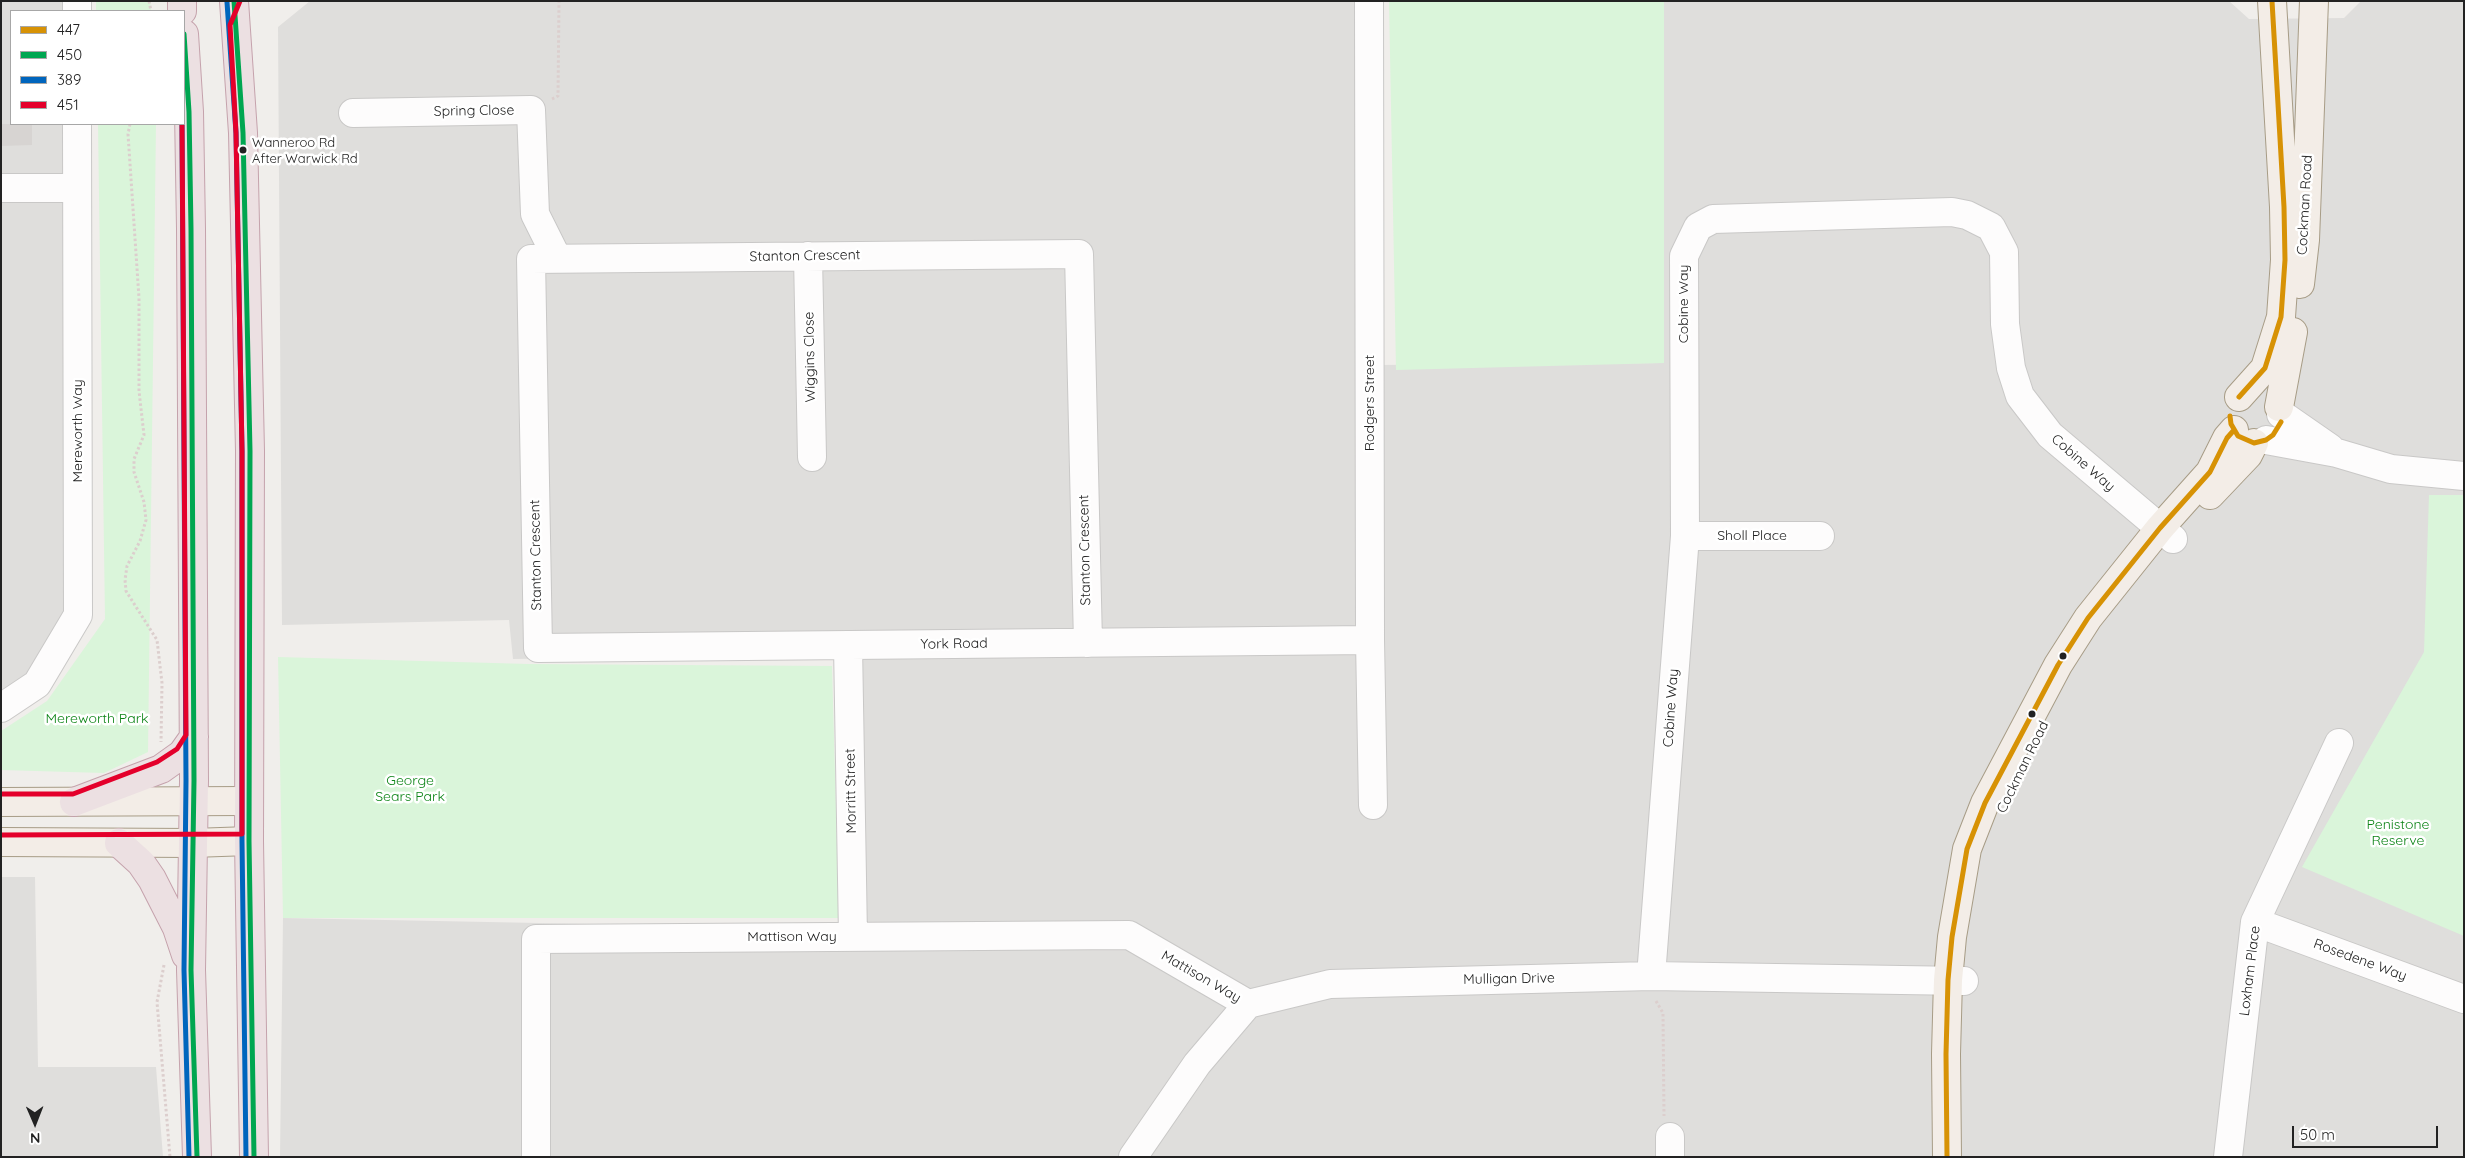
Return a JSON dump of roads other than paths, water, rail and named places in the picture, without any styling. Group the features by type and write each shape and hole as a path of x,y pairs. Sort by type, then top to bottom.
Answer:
{"highway":[{"path":"249,1 236,13 244,153 250,451 249,841 254,1157"},
{"path":"185,50 189,112 191,219 194,737 191,970 197,1157"},
{"path":"74,802 161,769 182,754 194,737"},
{"path":"119,843 141,863 152,879 177,928 191,970"}],"main road":[{"name":"Cockman Road","path":"2240,397 2265,368 2281,317 2285,260 2284,207 2272,1"},
{"name":"Cockman Road","path":"2280,410 2296,314 2305,240 2314,1"},
{"path":"2262,392 2269,395 2280,410 2278,429 2251,438 2230,416 2234,402 2240,397 2246,393 2262,392"},
{"name":"Cockman Road","path":"1965,1157 1962,1054 1952,937 1967,849 1985,803 2058,665 2118,578 2212,492 2248,455 2251,438"},
{"path":"1,802 249,801"},
{"path":"1,842 193,843 249,841"},
{"name":"Cockman Road","path":"1947,1157 1956,981"}],"street":[{"name":"Rodgers Street","path":"1369,1 1372,805"},
{"name":"Spring Close","path":"353,113 531,110 535,214 557,258"},
{"name":"Mereworth Way","path":"1,708 37,684 78,615 77,125"},
{"path":"1,188 78,188"},
{"name":"Cobine Way","path":"1651,993 1684,536 1684,256 1698,227 1714,219 1952,212 1967,215 1990,227 2004,252 2006,324 2011,368 2020,396 2050,435 2166,534"},
{"name":"Stanton Crescent","path":"538,648 531,259 557,258 1079,254 1088,643"},
{"name":"Wiggins Close","path":"808,256 812,457"},
{"path":"2280,410 2337,453"},
{"path":"2251,438 2337,453 2391,469 2464,476"},
{"name":"Sholl Place","path":"1684,536 1820,536"},
{"name":"York Road","path":"538,648 1370,640"},
{"name":"Morritt Street","path":"848,645 853,937"},
{"name":"Loxham Place","path":"2228,1157 2255,922 2339,743"},
{"name":"Rosedene Way","path":"2255,922 2464,999"},
{"name":"Mattison Way","path":"536,1157 536,938 1129,935 1248,1004"},
{"name":"Mulligan Drive","path":"1248,1004 1330,984 1651,993 1956,981"},
{"path":"1132,1157 1196,1064 1248,1004"}],"place":[{"name":"Wanneroo Rd After Warwick Rd","path":"243,150"}],"park label":[{"name":"Mereworth Park","path":"97,719"},
{"name":"George Sears Park","path":"410,790"},
{"name":"Penistone Reserve","path":"2398,834"}]}
